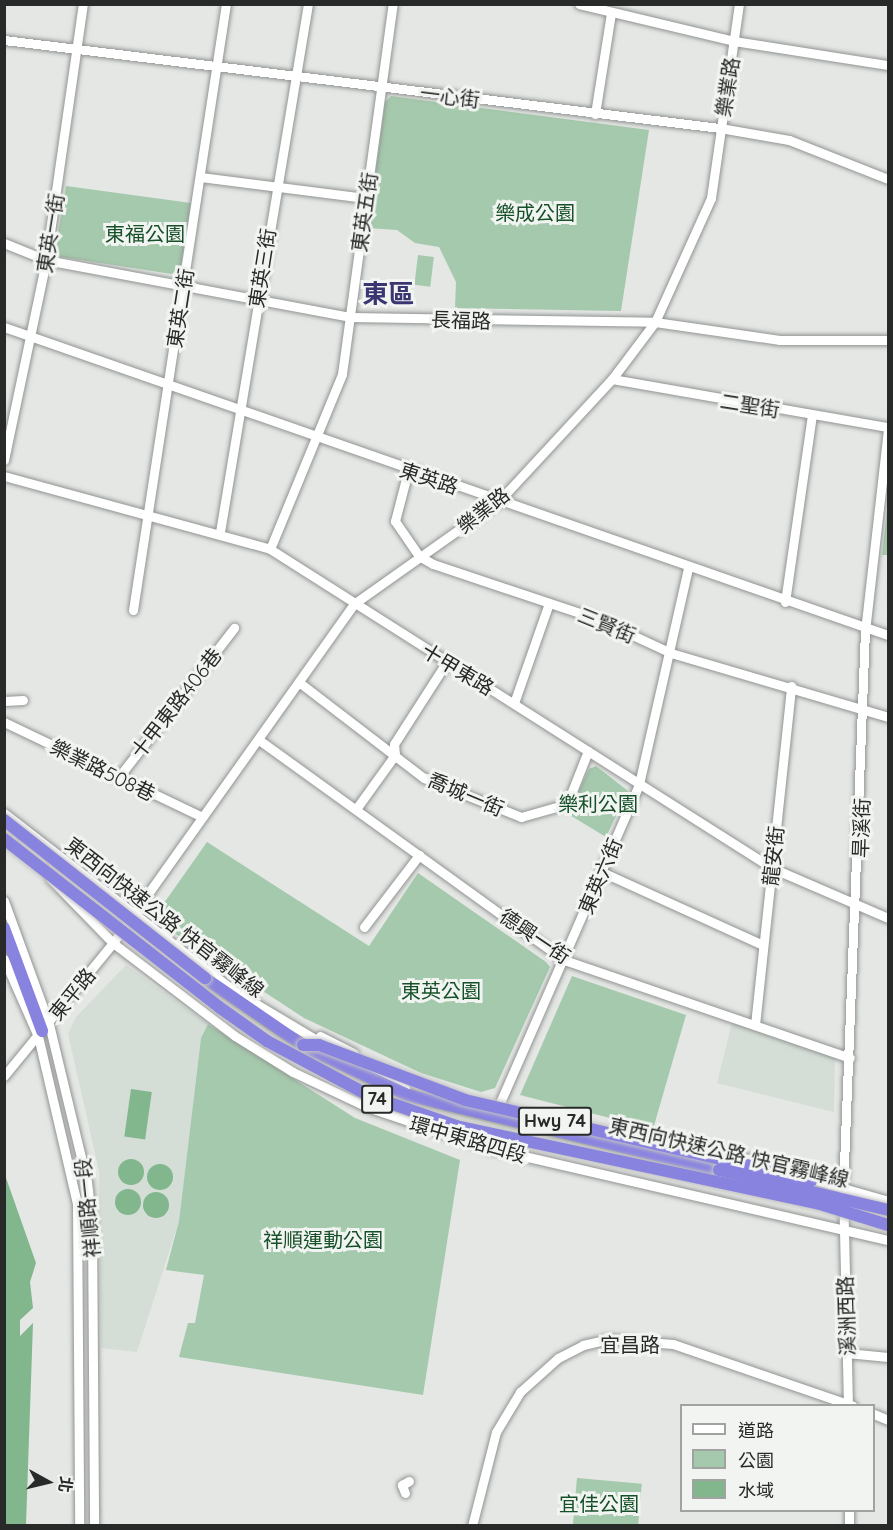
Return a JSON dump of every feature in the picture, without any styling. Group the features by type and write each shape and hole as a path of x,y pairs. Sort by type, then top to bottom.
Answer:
{"highway":[{"name":"東西向快速公路 快官霧峰線","path":"5,816 205,978 303,1045 434,1104 888,1210"},
{"name":"東西向快速公路 快官霧峰線","path":"4,839 248,1028 370,1096 456,1126 820,1204 888,1225"},
{"path":"4,928 43,1030"},
{"name":"Hwy 74","path":"303,1045 319,1045 465,1100 812,1180"}],"street":[{"name":"東英一街","path":"4,460 33,337 83,4"},
{"name":"東英二街","path":"133,610 226,4"},
{"name":"東英三街","path":"220,531 308,4"},
{"name":"東英五街","path":"270,549 342,374 393,4"},
{"path":"579,4 734,40 888,65"},
{"name":"樂業路","path":"113,943 300,683 354,603 499,501 612,379 655,322 708,209 739,4"},
{"path":"595,114 610,13"},
{"name":"一心街","path":"4,40 720,128 789,140 888,179"},
{"path":"201,177 365,198"},
{"name":"長福路","path":"4,243 46,260 184,283 350,317 655,322 780,340 888,340"},
{"name":"東英路","path":"4,327 865,631 888,634"},
{"name":"二聖街","path":"612,379 888,429"},
{"path":"784,602 812,415"},
{"name":"旱溪街","path":"843,1227 858,904 865,709 865,631 888,429"},
{"path":"408,471 395,521 418,556"},
{"name":"十甲東路","path":"4,476 220,531 270,549 446,663 514,703 772,868 888,918"},
{"name":"三賢街","path":"418,556 549,603 671,653 792,686 888,717"},
{"name":"東英六街","path":"499,1105 639,784 671,653 688,567"},
{"path":"514,703 549,603"},
{"name":"十甲東路406巷","path":"118,778 234,628"},
{"path":"356,809 395,755 394,744 446,663"},
{"name":"喬城一街","path":"300,683 424,778 521,817 567,804 588,751"},
{"name":"龍安街","path":"755,1025 792,686"},
{"path":"4,701 23,700"},
{"name":"樂業路508巷","path":"4,722 202,817"},
{"name":"德興一街","path":"259,740 564,960 850,1058"},
{"name":"環中東路四段","path":"5,816 282,1021 411,1091 508,1119 780,1178 812,1180"},
{"name":"環中東路四段","path":"5,816 58,890 113,943 236,1036 293,1072 368,1107 489,1148 843,1227 888,1240"},
{"path":"364,927 419,855"},
{"path":"602,872 763,945"},
{"name":"祥順路一段","path":"4,901 43,1030 76,1126 92,1224 94,1526"},
{"name":"東平路","path":"4,1076 113,943"},
{"name":"環中東路四段","path":"193,957 363,1057 499,1105 787,1168 812,1180 888,1201"},
{"name":"祥順路一段","path":"4,959 43,1030 76,1203 79,1526"},
{"name":"溪洲西路","path":"843,1227 850,1404"},
{"name":"宜昌路","path":"472,1526 496,1432 520,1392 558,1358 583,1345 608,1339 673,1344 847,1404"},
{"path":"847,1353 888,1358"},
{"path":"405,1493 402,1485 409,1482"}],"shaded area":[{"path":"126,965 208,1024 201,1038 179,1221 137,1352 101,1348 99,1171 68,1034 76,1017"},
{"path":"733,1019 835,1058 834,1112 717,1083"}],"green space":[{"name":"樂成公園","path":"391,96 649,130 621,311 455,308 456,282 439,247 415,243 397,230 368,228 385,102"},
{"name":"東福公園","path":"66,186 191,203 181,265 172,274 54,256"},
{"path":"418,255 434,257 430,287 414,285"},
{"path":"888,501 888,555 882,555"},
{"name":"樂利公園","path":"596,766 628,791 606,837 568,814 589,769"},
{"name":"東英公園","path":"207,842 369,946 418,873 546,962 550,967 495,1088 481,1092 421,1073 304,1018 162,925 157,913"},
{"path":"572,976 686,1015 653,1129 520,1095"},
{"name":"祥順運動公園","path":"208,1024 355,1118 460,1160 423,1395 179,1357 188,1323 195,1323 204,1275 166,1270 179,1221 201,1038"},
{"name":"宜佳公園","path":"577,1478 642,1484 638,1526 573,1525"}],"water":[{"path":"131,1089 152,1092 145,1139 124,1137"},
{"path":"131,1159 140,1163 144,1172 140,1181 131,1185 122,1181 118,1172 122,1163"},
{"path":"160,1164 169,1168 173,1177 169,1186 160,1190 151,1186 147,1177 151,1168"},
{"path":"5,1175 36,1263 30,1282 33,1308 20,1320 20,1336 33,1323 26,1525 5,1525"},
{"path":"128,1189 137,1193 141,1202 137,1211 128,1215 119,1211 115,1202 119,1193"},
{"path":"156,1192 165,1196 169,1205 165,1214 156,1218 147,1214 143,1205 147,1196"}],"district":[{"name":"東區","path":"388,294"}]}
